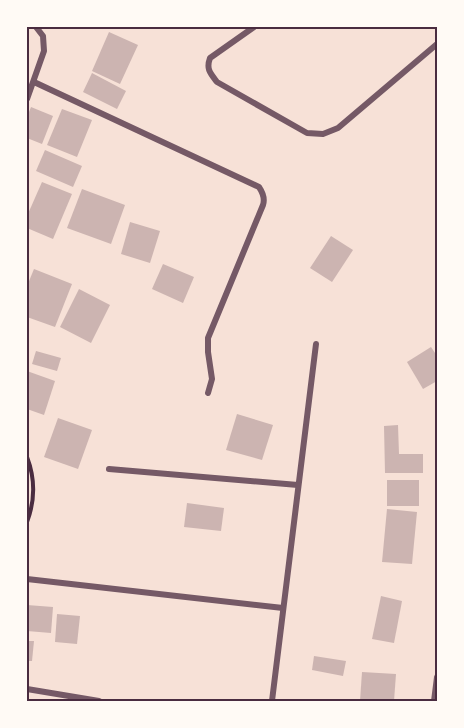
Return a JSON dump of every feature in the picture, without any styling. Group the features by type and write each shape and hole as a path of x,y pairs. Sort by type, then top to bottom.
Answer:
{"street":[{"path":"27,99 44,51 43,36 36,27"},
{"path":"254,27 210,58 208,65 210,73 217,82 307,133 323,134 338,128 437,44"},
{"path":"34,82 259,187 262,191 263,205 208,338 212,378 208,393"},
{"path":"272,701 316,344"},
{"path":"109,469 298,485"},
{"path":"27,579 283,608"},
{"path":"434,701 437,677"},
{"path":"27,689 99,701"}],"path":[{"path":"27,457 33,495 27,522"}],"building":[{"path":"109,32 138,45 120,84 92,71"},
{"path":"92,73 126,91 117,109 83,92"},
{"path":"31,107 53,116 42,144 27,138 27,117"},
{"path":"62,109 92,120 77,157 47,145"},
{"path":"45,150 82,166 73,187 36,171"},
{"path":"42,182 72,194 53,239 27,228 27,216"},
{"path":"82,189 125,205 111,244 67,228"},
{"path":"130,222 160,231 150,263 121,254"},
{"path":"331,236 353,250 332,282 310,268"},
{"path":"163,264 194,277 183,303 152,289"},
{"path":"34,269 72,284 55,327 27,317 27,286"},
{"path":"79,289 110,305 91,343 60,327"},
{"path":"431,347 437,356 437,381 423,389 407,362"},
{"path":"36,351 61,358 57,371 32,364"},
{"path":"27,371 55,381 44,415 27,409"},
{"path":"237,414 273,425 262,460 226,450"},
{"path":"58,418 92,430 78,469 44,457"},
{"path":"398,425 399,454 423,454 423,473 385,473 384,426"},
{"path":"387,480 419,480 419,506 387,506"},
{"path":"187,503 224,508 221,531 184,527"},
{"path":"387,509 417,512 412,564 382,562"},
{"path":"381,596 402,601 394,643 372,639"},
{"path":"27,605 53,607 51,633 27,631"},
{"path":"57,614 80,616 77,644 55,642"},
{"path":"27,641 34,641 32,661 27,661"},
{"path":"314,656 346,661 343,676 312,670"},
{"path":"362,672 396,674 394,701 360,701"}]}
